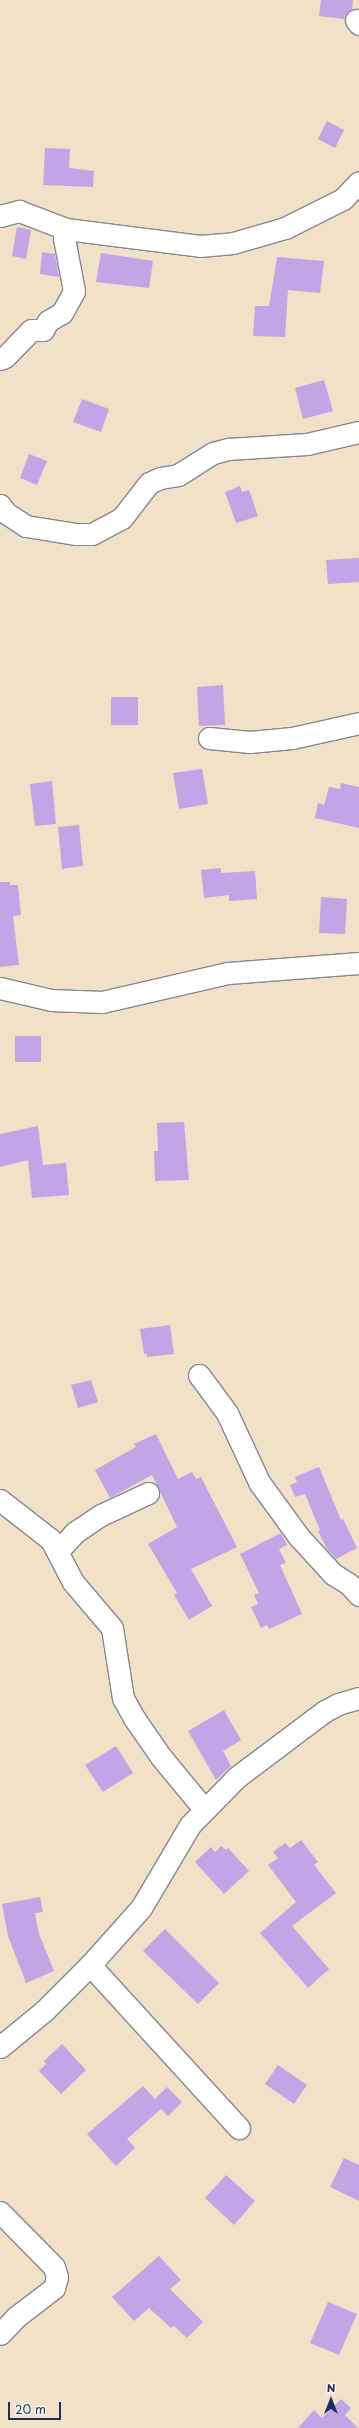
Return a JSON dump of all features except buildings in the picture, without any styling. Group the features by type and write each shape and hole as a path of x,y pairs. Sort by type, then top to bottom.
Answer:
{"street":[{"path":"0,216 19,211 66,229 200,246 233,243 285,228 343,199 359,182"},
{"path":"0,359 6,357 31,330 43,330 48,321 62,313 74,291 64,238 66,229"},
{"path":"0,505 6,513 26,526 76,534 92,534 122,518 149,483 160,478 178,475 213,453 228,449 307,444 359,432"},
{"path":"209,738 250,742 285,738 359,723"},
{"path":"0,988 51,1000 102,1002 228,973 359,963"},
{"path":"199,1375 227,1413 259,1482 299,1537 333,1574 348,1584 359,1595"},
{"path":"58,1551 74,1532 96,1518 148,1493"},
{"path":"0,1500 51,1540 73,1582 112,1628 123,1698 134,1718 161,1757 204,1809"},
{"path":"0,2047 44,2011 90,1965 141,1908 190,1825 204,1809 238,1777 290,1736 338,1704 359,1698"},
{"path":"90,1965 239,2128"},
{"path":"0,2212 54,2267 57,2277 54,2288 16,2317 0,2334"}]}
